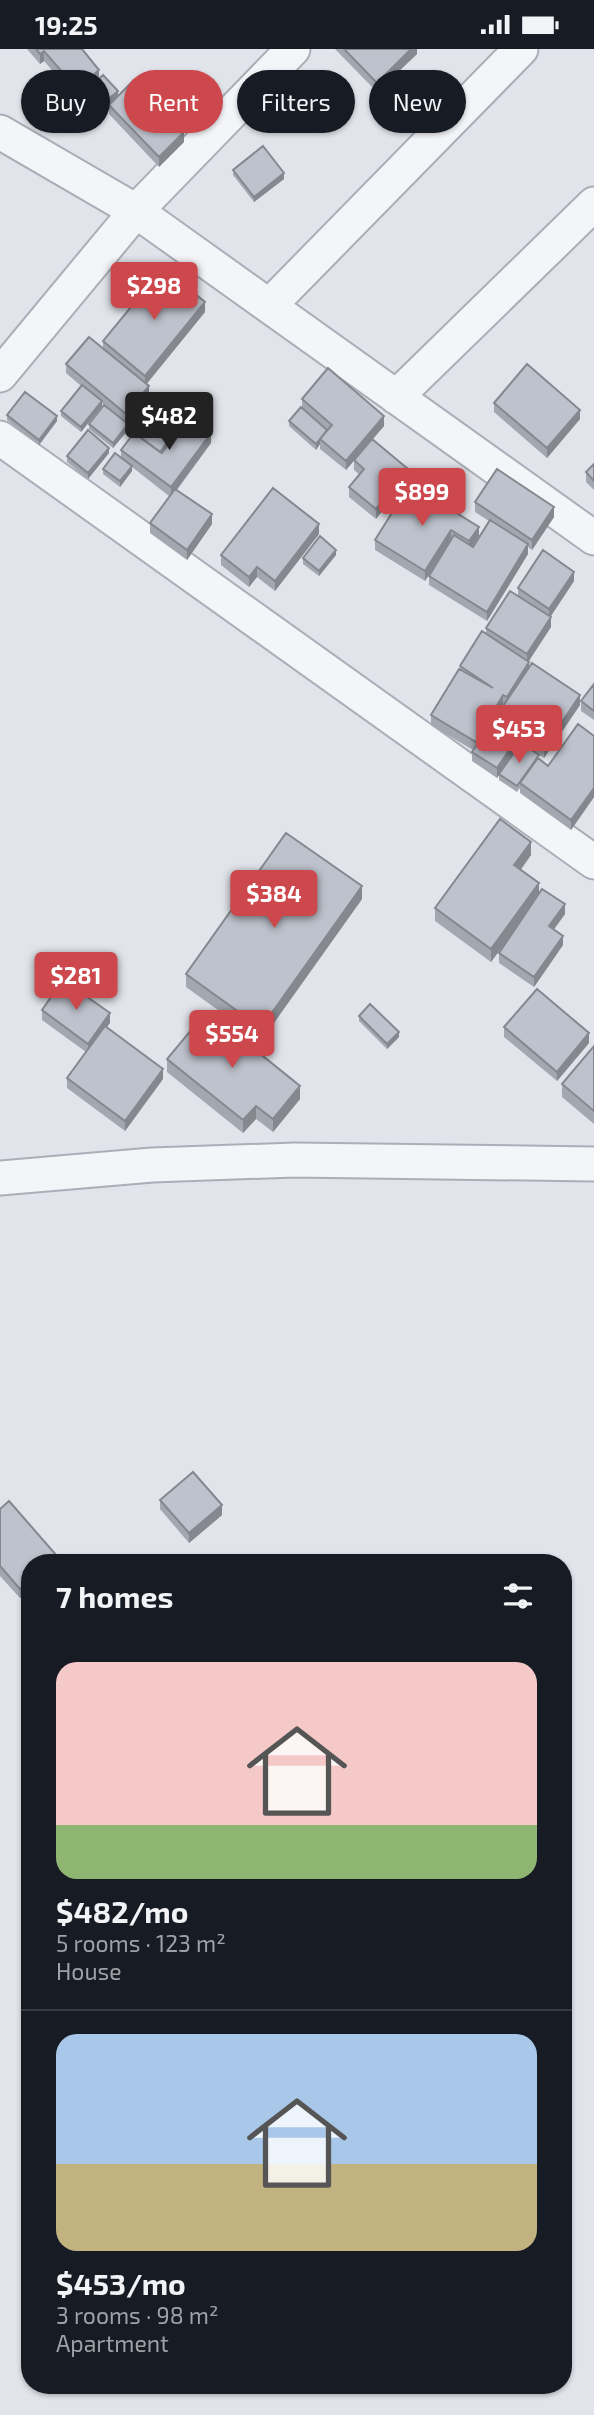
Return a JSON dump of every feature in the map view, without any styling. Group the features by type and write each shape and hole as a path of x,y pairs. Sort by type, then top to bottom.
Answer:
{"street":[{"path":"0,375 136,211 293,49"},
{"path":"269,306 521,49"},
{"path":"0,132 136,211 594,538"},
{"path":"396,397 594,204"},
{"path":"0,438 594,862"},
{"path":"0,1178 152,1165 295,1160 594,1164"}],"building":[{"path":"36,49 82,49 99,70 60,70 44,51 40,54"},
{"path":"344,49 411,49 390,70 369,70 369,75"},
{"path":"110,82 118,91 110,98"},
{"path":"124,90 124,121 110,106"},
{"path":"136,133 183,133 159,157"},
{"path":"263,146 284,173 254,197 233,170"},
{"path":"163,268 205,302 145,376 103,341"},
{"path":"89,337 149,386 126,414 66,364"},
{"path":"527,364 580,410 547,448 494,403"},
{"path":"328,368 384,416 346,461 320,439 332,425 302,399"},
{"path":"82,385 102,401 81,427 61,411"},
{"path":"25,392 57,416 39,440 7,415"},
{"path":"158,399 185,419 160,452 133,432"},
{"path":"104,405 128,424 113,443 89,424"},
{"path":"301,407 327,430 316,444 289,421"},
{"path":"189,417 211,433 171,487 121,450 134,433 162,453"},
{"path":"88,430 109,448 88,473 67,456"},
{"path":"372,439 408,469 376,509 349,487 364,469 354,460"},
{"path":"115,453 132,466 120,481 103,469"},
{"path":"594,464 594,481 586,472"},
{"path":"497,469 554,507 532,540 475,502"},
{"path":"410,484 479,527 469,541 451,530 425,571 375,540"},
{"path":"273,488 319,524 275,581 257,567 249,577 221,555"},
{"path":"175,489 212,514 187,550 150,523"},
{"path":"490,520 528,544 487,612 429,576 454,535 473,547"},
{"path":"320,536 336,550 319,571 303,558"},
{"path":"543,550 574,572 549,609 518,588"},
{"path":"510,591 551,617 527,654 486,628"},
{"path":"482,631 529,662 507,697 503,695 476,742 431,715 459,669 493,688 460,666"},
{"path":"532,663 580,695 544,749 521,733 497,768 472,752"},
{"path":"594,684 594,711 581,701"},
{"path":"578,724 594,736 594,788 571,820 520,783 538,758 548,766"},
{"path":"521,743 539,755 517,786 499,774"},
{"path":"500,819 531,842 514,865 539,883 491,949 435,908"},
{"path":"286,833 362,886 261,1028 186,974"},
{"path":"542,889 565,904 549,926 563,936 534,977 499,953"},
{"path":"63,980 110,1013 88,1044 42,1010"},
{"path":"537,989 589,1033 557,1072 504,1027"},
{"path":"370,1004 399,1032 387,1044 359,1016"},
{"path":"207,1011 300,1086 273,1119 256,1106 243,1120 167,1059"},
{"path":"105,1026 163,1069 125,1121 67,1078"},
{"path":"594,1046 594,1111 562,1084"},
{"path":"193,1472 222,1505 189,1533 160,1500"},
{"path":"9,1501 55,1554 21,1554 20,1589 0,1566 0,1509"}]}
